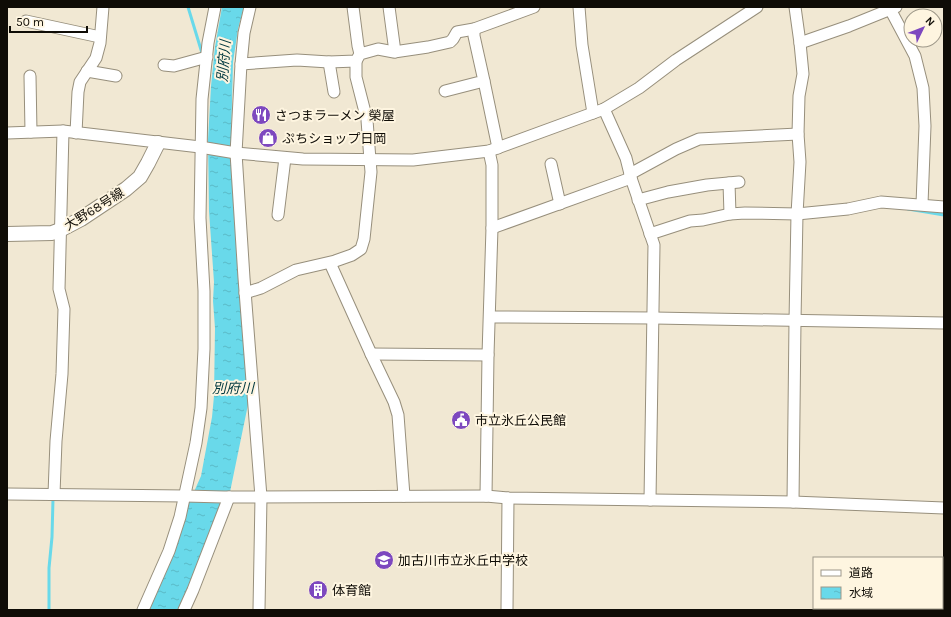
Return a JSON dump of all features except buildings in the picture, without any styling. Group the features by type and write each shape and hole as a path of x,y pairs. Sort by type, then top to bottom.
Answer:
{"street":[{"path":"76,133 78,92 80,82 96,58 100,43 103,7"},
{"path":"143,610 169,551 187,496 201,408 204,348 204,291 200,218 200,147 206,57 215,7"},
{"path":"250,7 244,33 241,64 236,153 245,294 261,496 259,610"},
{"path":"245,294 261,288 296,270 330,263 352,255 361,249 364,239 372,172 367,120 356,78 358,46 353,7"},
{"path":"390,7 395,52"},
{"path":"241,64 297,60 329,62 358,57 378,49 395,52 428,47 450,42 457,32 474,29 534,7"},
{"path":"579,7 582,45 594,113"},
{"path":"7,133 63,131 303,160 413,160 493,149 604,109 639,88 676,60 757,7"},
{"path":"793,502 795,321 800,162 798,134 799,96 803,74 795,7"},
{"path":"800,43 849,26 893,8 915,56 923,88 925,126 922,204"},
{"path":"26,21 44,20 100,37"},
{"path":"474,29 474,36 484,81 493,149 486,496"},
{"path":"164,65 174,66 206,57"},
{"path":"329,62 334,92"},
{"path":"87,71 116,76"},
{"path":"30,76 31,132"},
{"path":"444,91 484,81"},
{"path":"604,109 626,158 630,176 654,245 650,500"},
{"path":"54,494 56,441 62,374 64,309 60,289 63,131"},
{"path":"492,228 560,204 630,176 676,149 699,139 798,134"},
{"name":"大野68号線","path":"7,234 52,233 81,219 126,189 140,177 158,143"},
{"path":"278,214 285,158"},
{"path":"551,164 560,204"},
{"path":"638,200 668,192 707,185 734,183 730,214"},
{"path":"650,234 690,221 703,220 730,214 798,214 848,209 881,202 944,206"},
{"path":"330,263 394,402 398,415 404,496"},
{"path":"490,317 944,323"},
{"path":"371,354 488,355"},
{"path":"7,494 227,497 486,496 508,498 793,502 944,508"},
{"path":"184,610 193,590 227,497"},
{"path":"507,610 508,498"}],"water":[{"name":"別府川","path":"222,7 244,7 238,29 233,62 231,141 251,390 230,492 179,610 149,610 173,554 189,503 201,476 212,417 214,396 215,328 213,301 214,282 209,211 208,140 215,47"}],"waterway":[{"path":"188,7 202,53"},
{"path":"908,209 944,215"},
{"path":"49,610 49,568 52,537 53,499"}],"place":[{"name":"さつまラーメン 榮屋","path":"261,115"},
{"name":"ぷちショップ日岡","path":"268,138"},
{"name":"市立氷丘公民館","path":"461,420"},
{"name":"加古川市立氷丘中学校","path":"384,560"},
{"name":"体育館","path":"318,590"}]}
